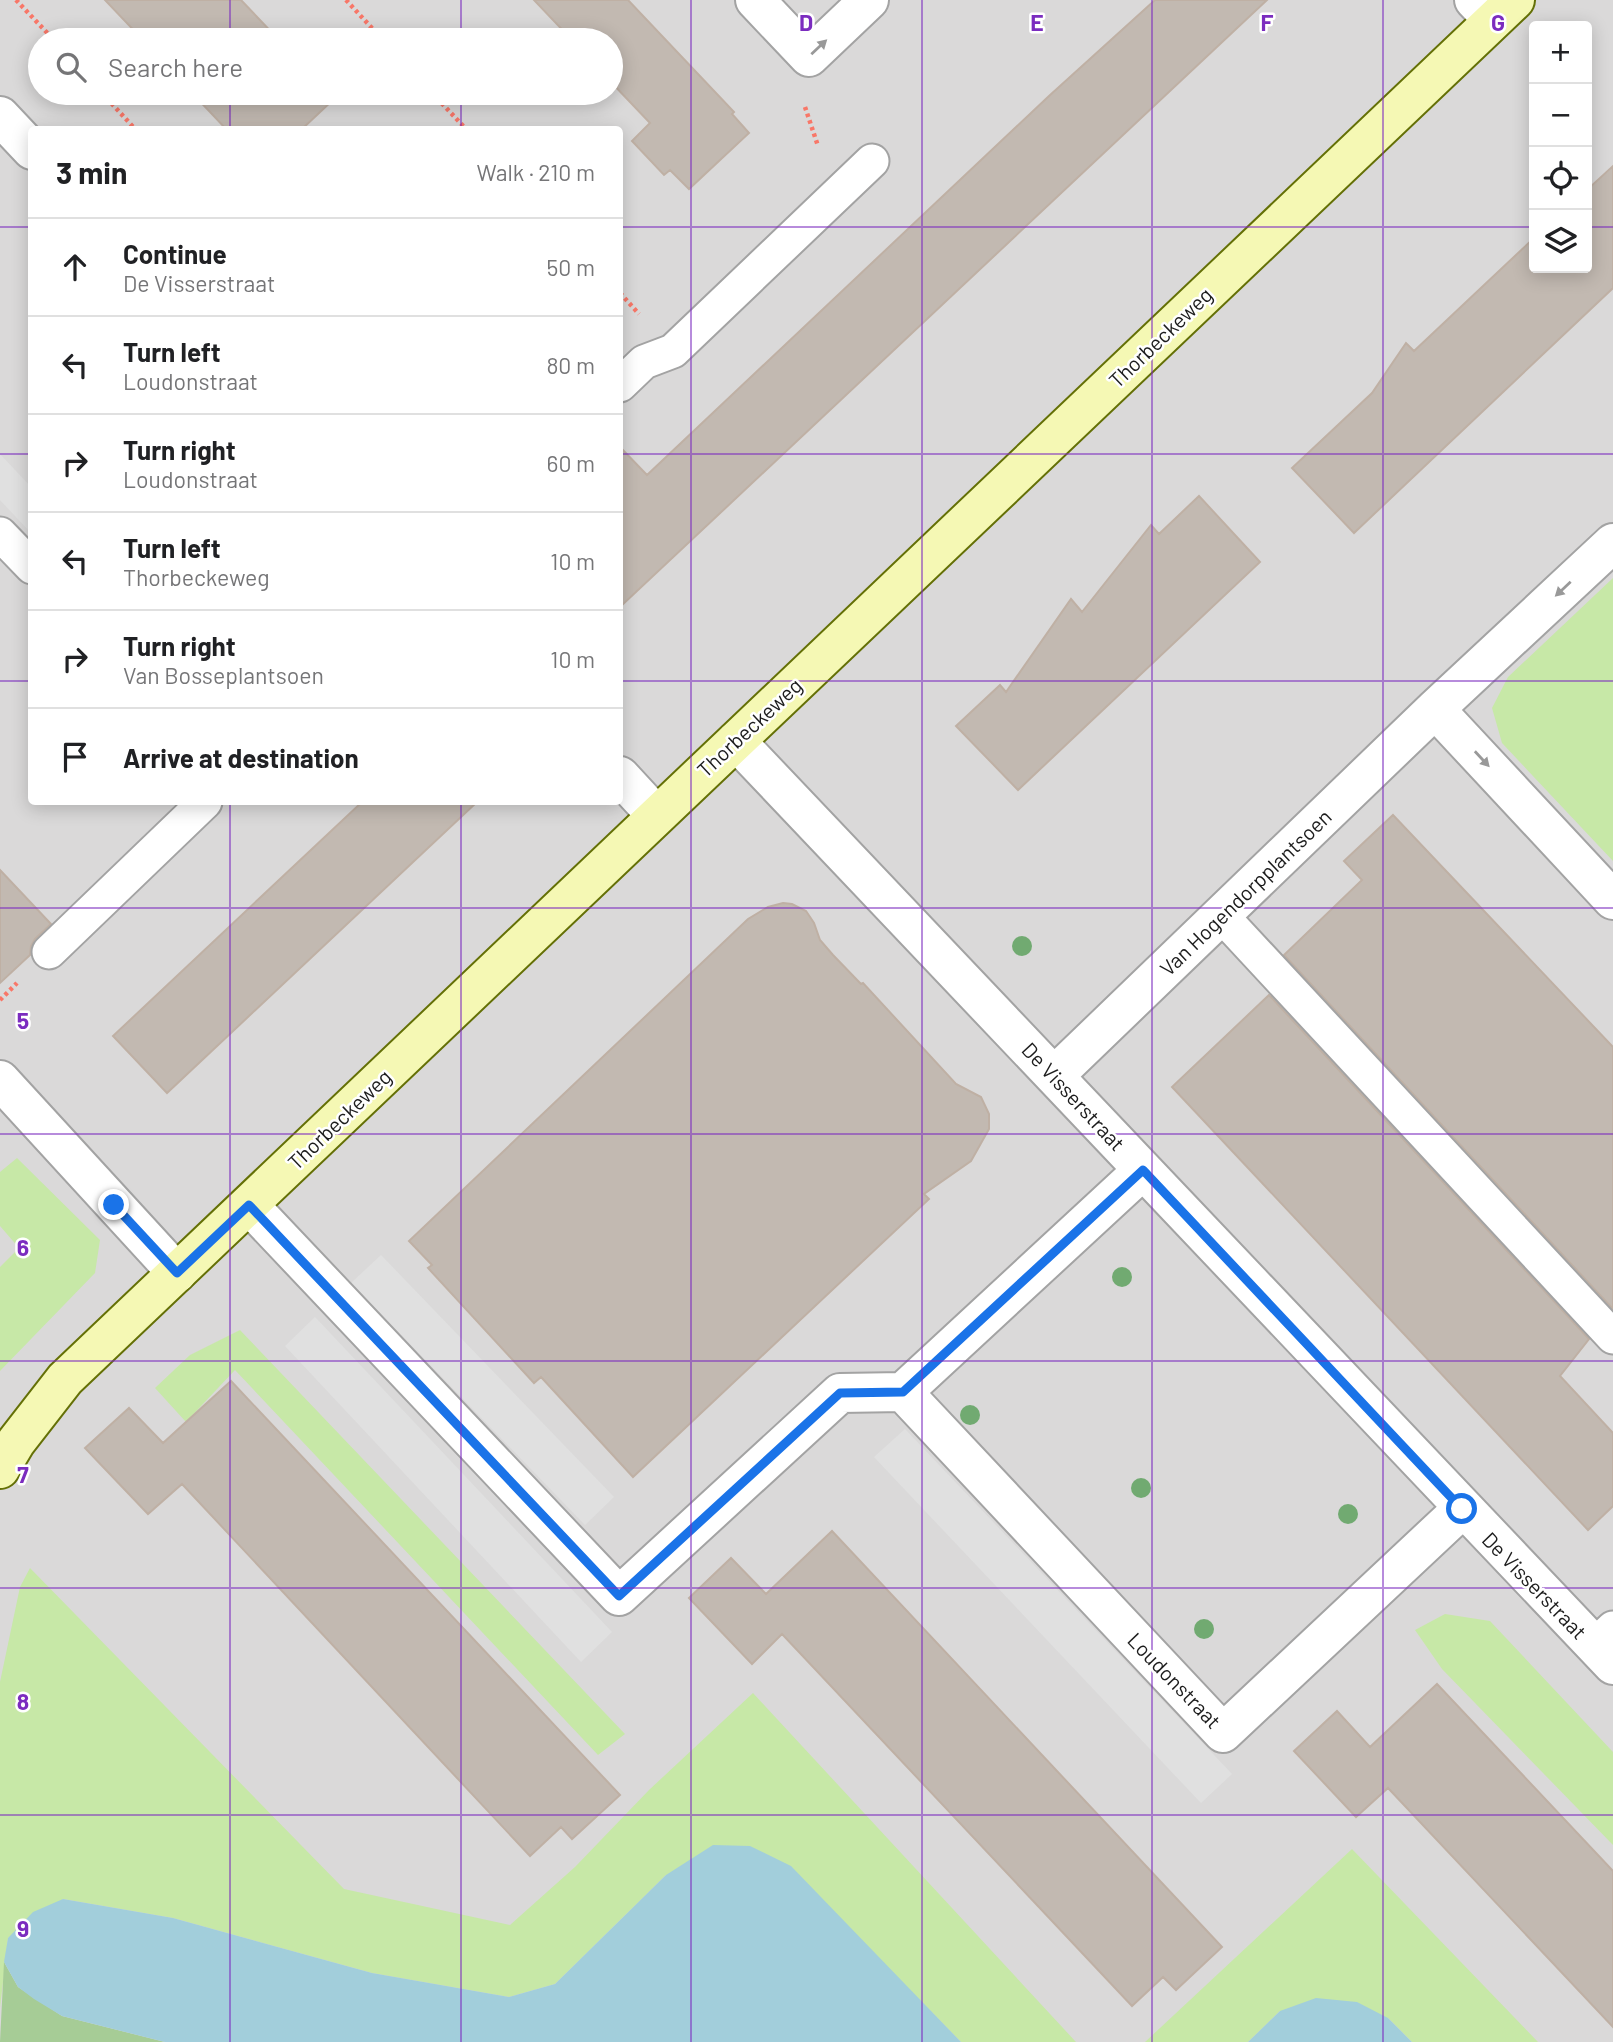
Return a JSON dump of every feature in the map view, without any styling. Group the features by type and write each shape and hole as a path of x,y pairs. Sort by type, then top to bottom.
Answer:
{"street":[{"path":"755,0 808,57 869,0"},
{"name":"Thorbeckeweg","path":"0,1469 16,1441 65,1379 736,741 1494,7"},
{"path":"0,116 28,146"},
{"name":"Van Hogendorpplantsoen","path":"1055,1075 1435,709 1613,542"},
{"path":"1435,709 1613,900"},
{"name":"De Visserstraat","path":"736,741 1055,1075 1462,1509 1607,1646"},
{"path":"623,779 656,815"},
{"path":"0,1080 177,1273"},
{"path":"249,1205 619,1596 840,1393 903,1392 1143,1170"},
{"name":"Loudonstraat","path":"903,1392 1223,1732 1462,1509"}],"lane":[{"path":"623,382 644,362 673,351 872,161"},
{"path":"0,534 28,564"},
{"path":"49,952 202,805"},
{"path":"1221,915 1613,1337"}],"path":[{"path":"16,0 43,28"},
{"path":"346,0 372,28"},
{"path":"808,57 793,72 834,197"},
{"path":"113,105 132,126"},
{"path":"443,105 463,126"}],"shaded area":[{"path":"0,0 1613,0 1613,2042 0,2042"},
{"path":"0,454 28,484 28,530 0,500"},
{"path":"381,1255 614,1497 585,1525 351,1283"},
{"path":"315,1317 612,1632 581,1662 285,1346"},
{"path":"905,1429 1232,1774 1201,1803 874,1457"}],"green space":[{"path":"1613,578 1613,861 1502,743 1492,708 1508,677"},
{"path":"17,1158 100,1240 95,1273 0,1371 0,1267 19,1248 0,1226 0,1172"},
{"path":"240,1330 625,1734 598,1755 235,1370 186,1422 155,1388 190,1355"},
{"path":"30,1568 344,1889 510,1925 575,1867 649,1790 753,1693 1076,2042 961,2042 918,1998 666,1875 555,1984 509,1997 372,1973 173,1918 63,1899 8,1938 0,2008 0,1682 20,1587"},
{"path":"1445,1614 1490,1621 1613,1752 1613,1845 1442,1669 1415,1630"},
{"path":"1352,1849 1538,2042 1412,2042 1388,2018 1280,2011 1248,2042 1145,2042"},
{"path":"4,1962 18,1987 62,2016 165,2042 0,2042"}],"water":[{"path":"713,1845 750,1846 791,1866 961,2042 165,2042 62,2016 18,1987 4,1962 8,1938 33,1912 63,1899 173,1918 372,1973 509,1997 555,1984 666,1875"},
{"path":"1316,1998 1357,2002 1388,2018 1412,2042 1248,2042 1280,2011"}],"building":[{"path":"105,0 241,0 268,28 132,28"},
{"path":"534,0 628,0 734,112 732,114 749,133 689,189 670,170 664,175 632,141 650,123 623,95 623,28 561,28"},
{"path":"1155,0 1267,0 623,604 623,450 647,475 1049,96"},
{"path":"203,105 328,105 305,126 223,126"},
{"path":"1613,166 1613,288 1354,533 1292,468 1372,393 1406,343 1414,351 1529,243 1529,273 1592,273 1592,185"},
{"path":"1199,496 1260,562 1018,790 956,726 1000,685 1006,692 1071,599 1082,612 1151,525 1159,534"},
{"path":"359,805 474,805 167,1093 113,1036"},
{"path":"1393,815 1613,1047 1613,1309 1284,955 1362,880 1344,861"},
{"path":"0,870 51,924 35,939 30,955 0,983"},
{"path":"783,903 806,911 820,940 833,955 863,983 956,1084 981,1097 989,1114 989,1129 971,1161 924,1194 929,1199 633,1477 541,1377 534,1383 428,1268 432,1265 409,1241 748,919 768,907"},
{"path":"1269,995 1589,1339 1560,1376 1613,1433 1613,1506 1588,1530 1172,1087"},
{"path":"231,1381 620,1795 572,1839 561,1827 530,1856 182,1484 148,1514 85,1448 129,1408 163,1443"},
{"path":"832,1531 1222,1947 1176,1990 1163,1977 1132,2006 782,1634 752,1664 689,1598 731,1558 766,1594"},
{"path":"1437,1684 1613,1871 1613,2027 1388,1788 1356,1817 1294,1751 1337,1711 1370,1747"}],"route":[{"path":"114,1205 177,1273 249,1205 619,1596 840,1393 903,1392 1143,1170 1462,1509"}]}
